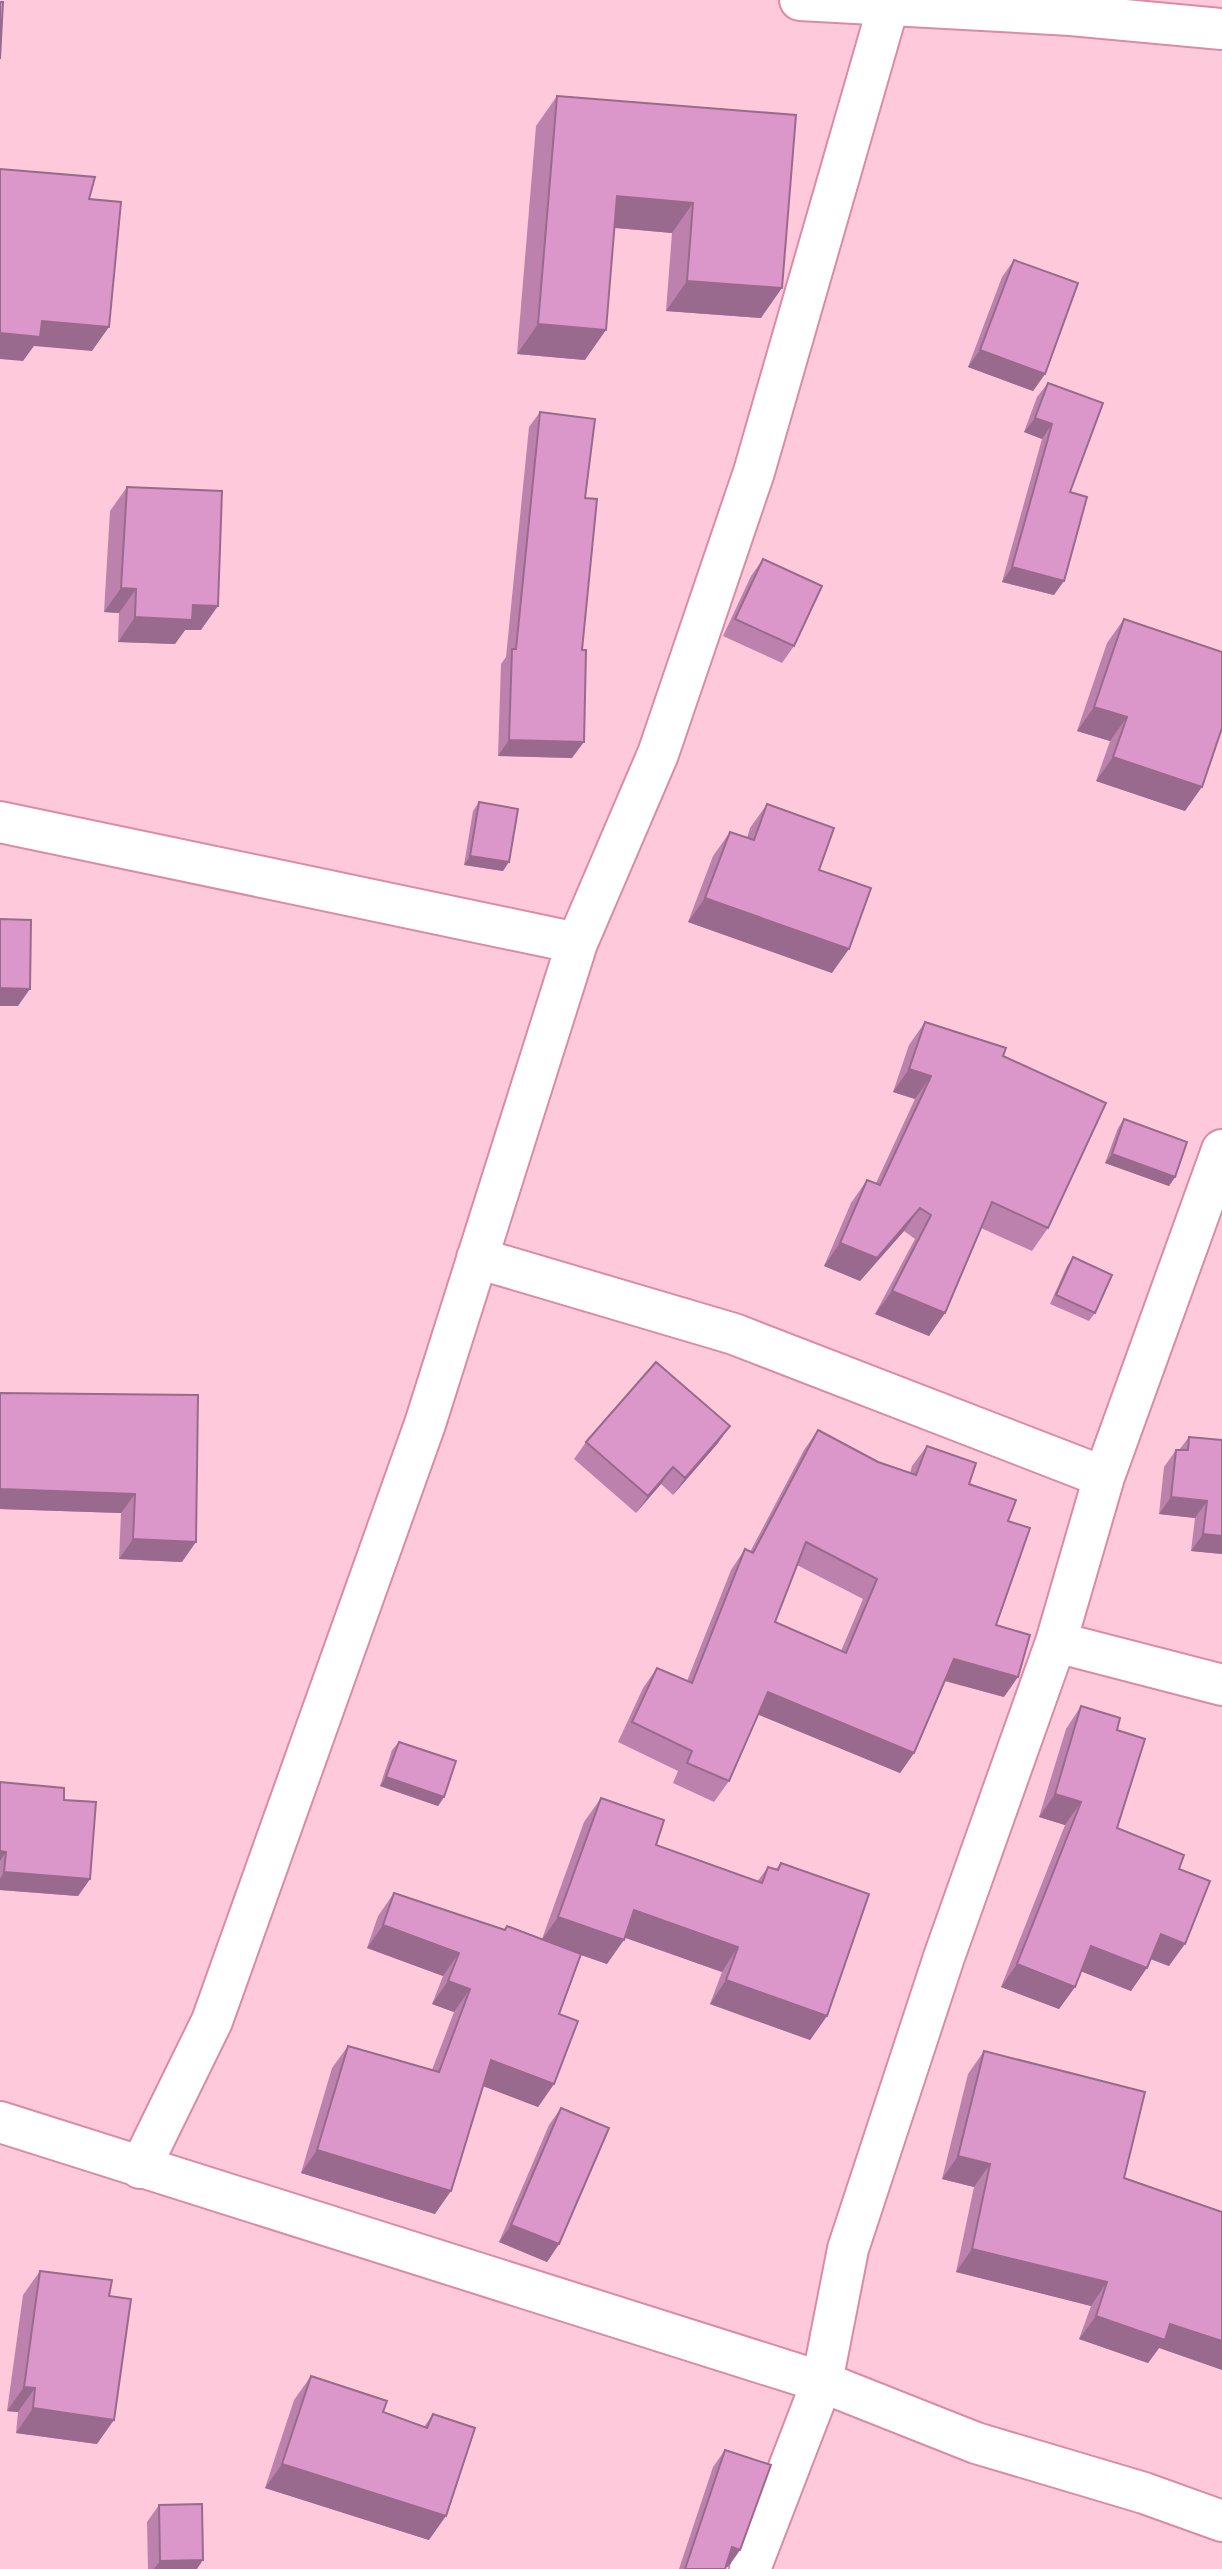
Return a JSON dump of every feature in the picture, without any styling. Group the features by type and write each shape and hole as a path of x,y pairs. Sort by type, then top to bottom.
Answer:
{"street":[{"path":"800,0 1071,15 1222,29"},
{"path":"140,2168 212,2021 420,1438 577,943 658,754 754,472 888,7"},
{"path":"0,822 577,943"},
{"path":"750,2569 822,2382 848,2249 944,1957 1056,1642 1104,1477 1222,1150"},
{"path":"477,1258 734,1334 1104,1477"},
{"path":"1056,1642 1222,1685"},
{"path":"0,2122 822,2382 976,2443 1144,2493 1222,2521"}],"building":[{"path":"0,2 3,2 0,59"},
{"path":"557,96 796,115 782,288 687,281 693,203 617,196 606,330 538,324"},
{"path":"0,169 95,177 89,199 121,202 109,327 42,321 40,337 0,333"},
{"path":"1014,260 1078,283 1045,374 980,350"},
{"path":"1048,383 1103,403 1070,492 1087,497 1064,581 1012,567 1052,424 1035,418"},
{"path":"540,412 595,419 585,498 597,499 582,650 586,650 584,742 509,740 512,649 516,649"},
{"path":"127,487 222,491 218,606 193,605 192,620 135,617 136,589 121,588"},
{"path":"763,559 822,586 794,646 735,619"},
{"path":"1124,619 1222,652 1222,728 1202,787 1113,757 1127,717 1094,707"},
{"path":"479,802 518,809 509,862 470,856"},
{"path":"767,804 834,828 819,870 871,888 849,949 705,898 730,832 754,840"},
{"path":"0,919 31,920 30,989 0,988"},
{"path":"925,1022 1006,1048 1003,1056 1106,1103 1048,1228 992,1202 945,1313 892,1291 931,1215 920,1208 877,1258 840,1243 867,1180 880,1185 931,1076 909,1069"},
{"path":"1124,1119 1187,1142 1175,1177 1112,1154"},
{"path":"1073,1257 1112,1275 1095,1313 1056,1295"},
{"path":"656,1362 730,1426 685,1478 673,1467 648,1496 586,1442"},
{"path":"0,1393 198,1395 196,1542 133,1539 135,1494 0,1489"},
{"path":"818,1430 878,1462 916,1475 927,1446 976,1463 969,1484 1016,1500 1008,1521 1030,1528 996,1625 1030,1635 1018,1677 954,1659 914,1753 768,1692 729,1781 687,1763 692,1751 632,1722 657,1668 692,1683 745,1549 753,1553","holes":["806,1542 877,1579 846,1653 775,1622"]},
{"path":"1189,1437 1222,1440 1222,1536 1203,1534 1207,1501 1171,1497 1176,1450 1188,1450"},
{"path":"1081,1706 1120,1718 1117,1730 1145,1739 1117,1828 1184,1855 1179,1869 1210,1881 1185,1944 1161,1934 1147,1968 1091,1946 1075,1987 1017,1964 1081,1802 1055,1794"},
{"path":"399,1742 456,1761 444,1797 386,1777"},
{"path":"0,1782 64,1788 64,1800 96,1802 90,1879 4,1872 6,1852 0,1851"},
{"path":"601,1798 664,1820 656,1845 762,1883 768,1867 778,1870 781,1863 869,1894 827,2016 726,1980 738,1947 634,1910 624,1940 558,1917"},
{"path":"394,1893 505,1930 507,1926 581,1954 559,2014 578,2021 554,2084 491,2060 451,2191 317,2150 348,2046 439,2072 470,1989 448,1981 459,1953 383,1925"},
{"path":"984,2051 1145,2092 1124,2178 1222,2212 1222,2341 1170,2324 1165,2340 1096,2316 1107,2282 972,2249 990,2164 958,2156"},
{"path":"561,2108 609,2128 559,2244 511,2225"},
{"path":"40,2271 112,2280 109,2296 131,2299 114,2420 33,2408 35,2388 24,2387"},
{"path":"311,2376 387,2401 383,2412 427,2428 433,2414 475,2428 446,2516 282,2464"},
{"path":"725,2450 771,2465 740,2550 732,2547 725,2569 685,2569"},
{"path":"202,2504 203,2560 160,2561 159,2505"}]}
